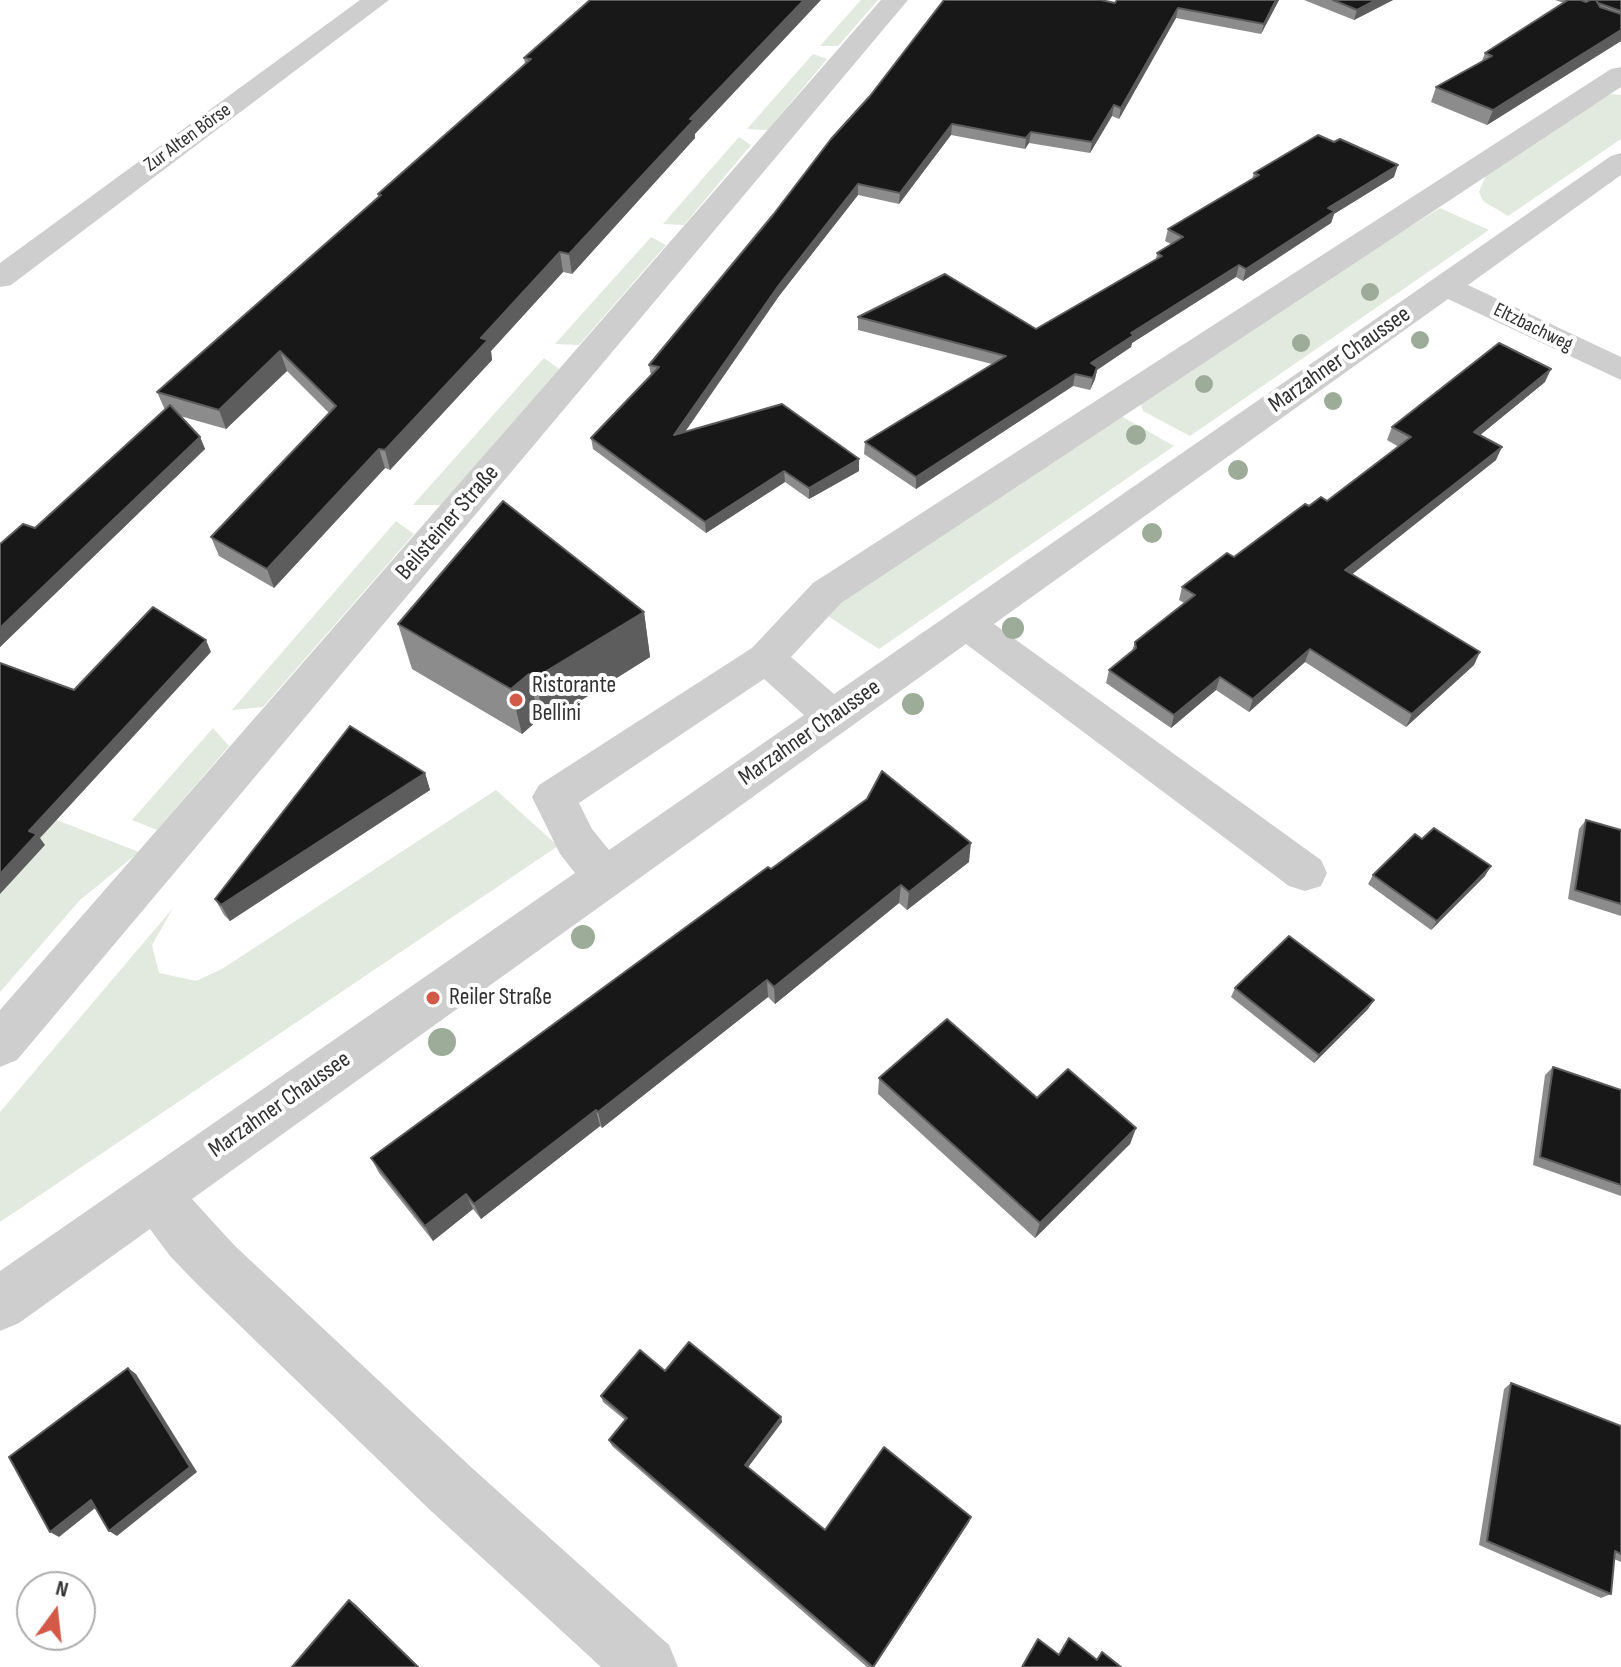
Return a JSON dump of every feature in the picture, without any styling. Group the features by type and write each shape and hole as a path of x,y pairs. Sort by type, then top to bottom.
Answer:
{"street":[{"name":"Zur Alten Börse","path":"0,278 376,0"},
{"name":"Beilsteiner Straße","path":"0,1045 895,0"},
{"path":"604,877 576,841 554,797 766,658 827,593 1621,75"},
{"name":"Marzahner Chaussee","path":"0,1304 1621,162"},
{"name":"Eltzbachweg","path":"1445,286 1621,370"},
{"path":"966,623 1305,873"},
{"path":"766,658 833,717"},
{"path":"155,1193 189,1238 226,1275 451,1489 647,1667"}],"shaded area":[{"path":"861,0 878,0 838,46 820,46"},
{"path":"813,54 827,59 768,130 747,129"},
{"path":"1611,94 1621,95 1621,139 1508,216 1483,201 1479,192 1486,175 1589,104"},
{"path":"739,137 751,145 684,225 663,224"},
{"path":"1440,208 1489,230 1190,436 1143,411 1141,404 1332,275"},
{"path":"651,237 666,245 579,345 555,344"},
{"path":"544,358 559,369 441,505 413,505"},
{"path":"1121,416 1174,446 879,649 826,615 856,588"},
{"path":"396,521 414,534 263,707 232,710"},
{"path":"213,728 229,746 157,830 132,820"},
{"path":"496,790 558,846 0,1222 0,1112 173,908 152,945 159,973 196,981 222,969"},
{"path":"0,798 139,852 80,900 0,992"}],"building":[{"path":"590,0 804,0 690,119 694,120 569,254 560,252 481,338 488,340 385,450 379,449 267,569 211,537 336,406 280,351 219,410 157,392 381,195 378,194 531,59 524,58"},
{"path":"944,0 1101,0 1115,3 1117,0 1276,0 1264,24 1178,8 1121,108 1114,105 1092,142 1031,132 1026,138 952,124 900,193 858,184 779,285 674,435 782,404 859,459 809,488 784,471 705,522 591,438 659,367 649,365 773,215 831,139 870,96"},
{"path":"1333,0 1376,0 1357,10"},
{"path":"1568,0 1596,0 1600,7 1621,14 1621,30 1493,110 1436,87 1492,56 1485,53"},
{"path":"1596,0 1621,0 1621,11 1598,3"},
{"path":"1318,135 1334,142 1340,139 1398,165 1328,208 1335,211 1246,269 1239,265 1131,333 1134,335 1091,363 1097,367 1093,378 1075,374 916,477 865,442 1006,356 858,317 945,274 1036,329 1162,256 1157,253 1183,237 1168,229 1259,175 1254,173"},
{"path":"1499,343 1551,369 1474,432 1502,447 1345,570 1480,652 1412,714 1310,649 1253,699 1220,677 1174,715 1109,670 1136,648 1135,642 1195,595 1182,587 1227,553 1234,557 1305,504 1309,506 1321,497 1327,501 1411,437 1392,427"},
{"path":"170,405 200,437 0,628 0,544 23,524 35,528"},
{"path":"503,501 644,612 535,678 529,674 511,689 398,624"},
{"path":"153,607 206,640 29,831 37,834 0,874 0,663 74,690"},
{"path":"350,726 425,773 221,905 215,899"},
{"path":"882,771 971,843 909,892 901,885 774,987 767,980 474,1204 466,1194 425,1226 371,1158 768,867 771,869 867,799"},
{"path":"1586,820 1621,830 1621,904 1575,890"},
{"path":"1434,828 1491,866 1437,921 1373,875 1415,834 1422,839"},
{"path":"1289,936 1374,1000 1319,1055 1235,988"},
{"path":"947,1019 1037,1098 1068,1069 1136,1128 1040,1223 879,1078"},
{"path":"1553,1067 1621,1090 1621,1185 1540,1157"},
{"path":"689,1342 781,1417 745,1465 825,1530 884,1447 971,1517 873,1667 609,1440 627,1418 601,1396 640,1350 665,1371"},
{"path":"128,1368 190,1467 109,1531 91,1500 50,1532 9,1457"},
{"path":"1511,1383 1621,1426 1621,1554 1615,1551 1611,1594 1487,1541"},
{"path":"349,1600 418,1667 292,1667"},
{"path":"1069,1638 1097,1660 1102,1652 1121,1667 1022,1667 1038,1639 1059,1655"}],"place":[{"name":"Ristorante Bellini","path":"516,700"},
{"name":"Reiler Straße","path":"433,998"}]}
